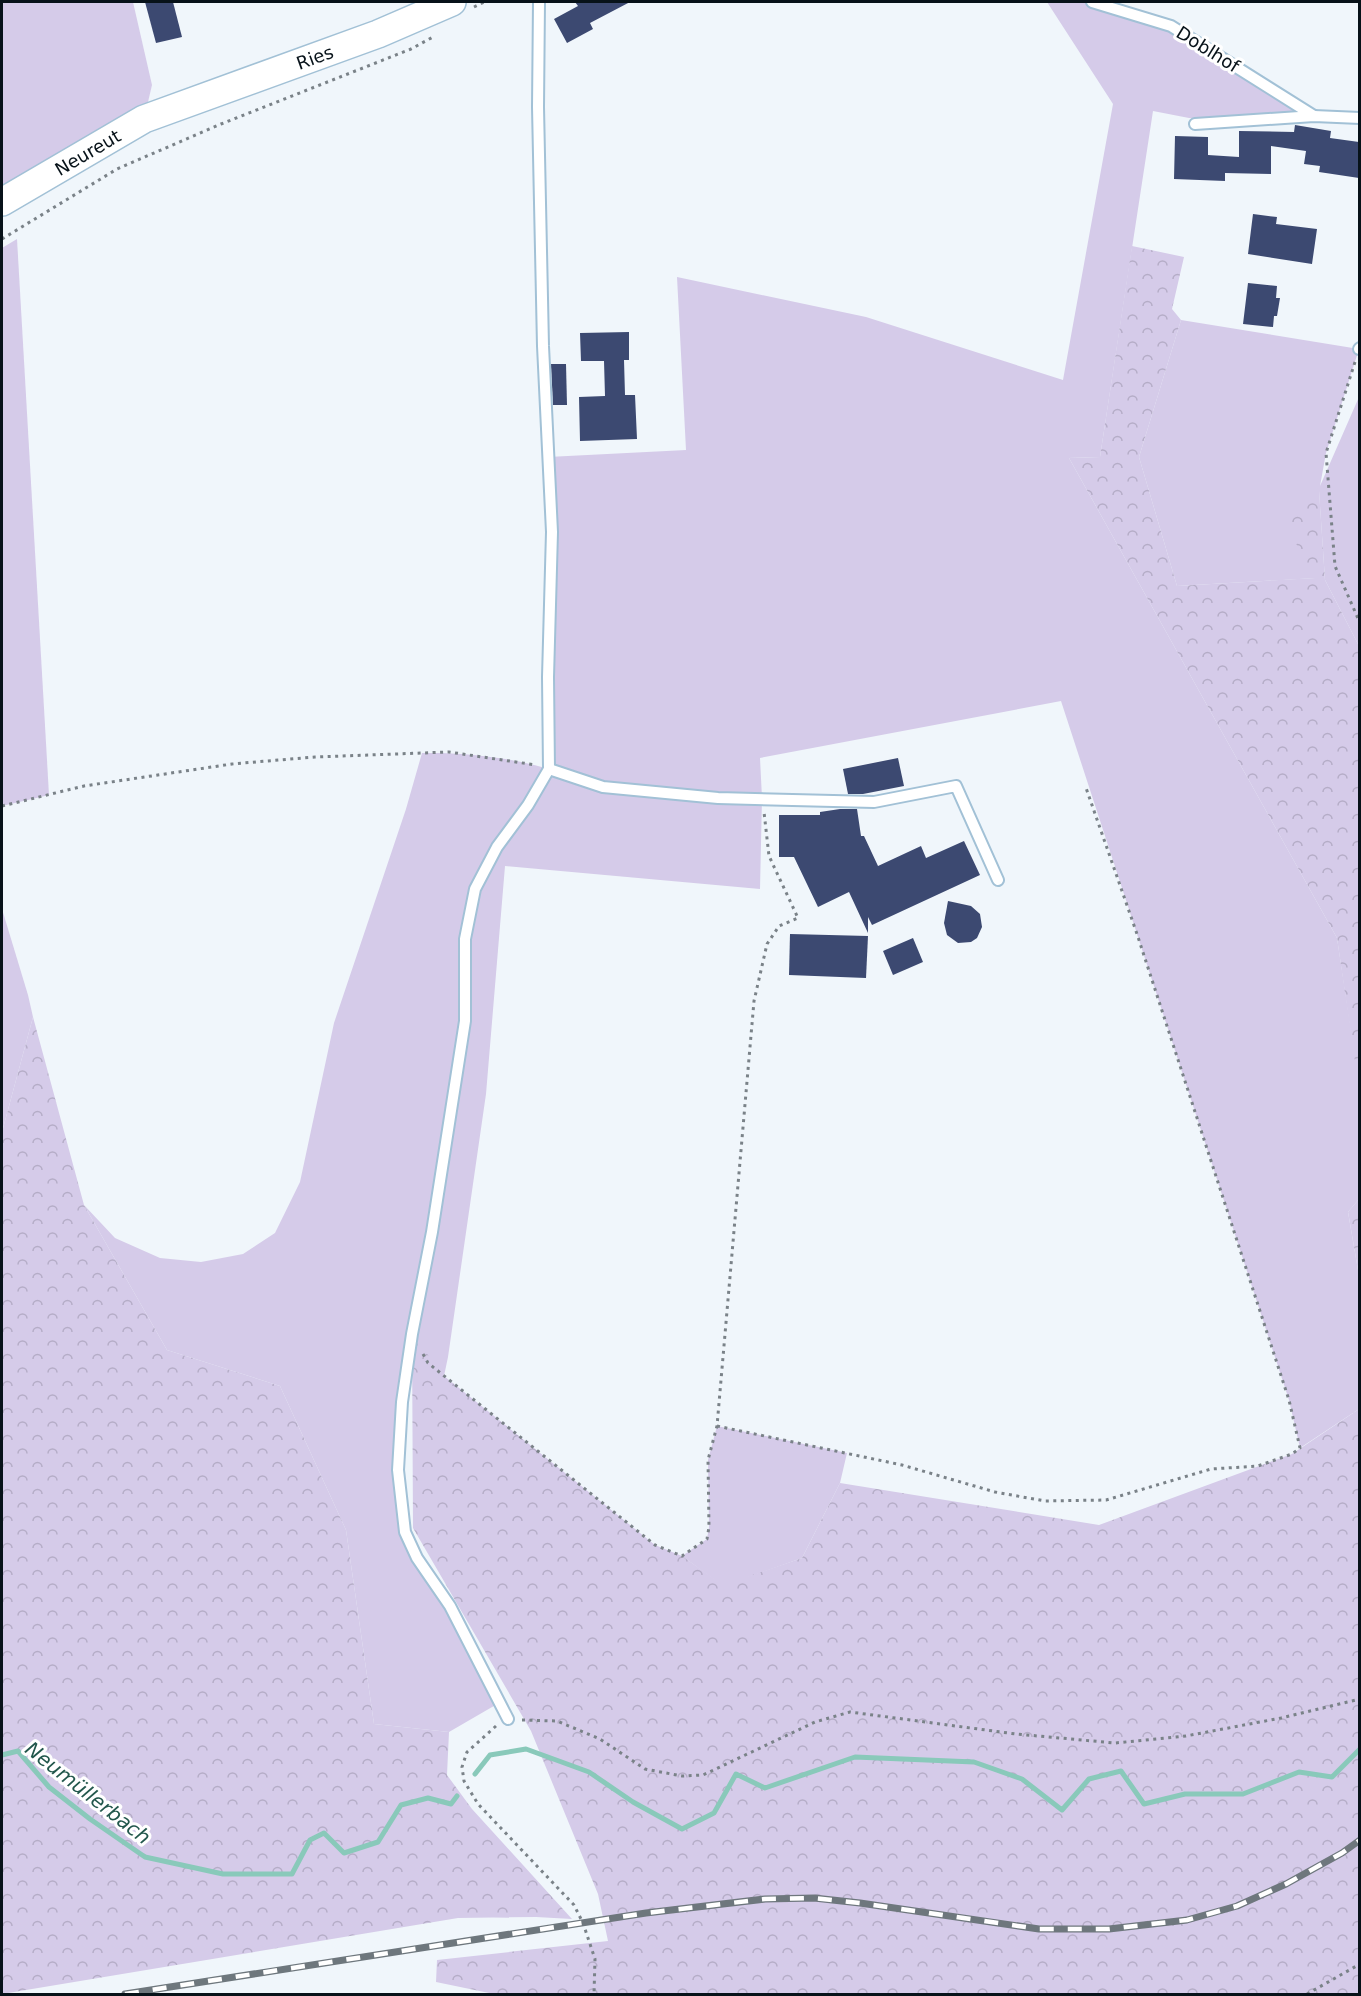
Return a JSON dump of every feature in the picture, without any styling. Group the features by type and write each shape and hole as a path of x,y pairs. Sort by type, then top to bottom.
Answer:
{"street":[{"name":"Ries","path":"175,107 378,34 452,2"},
{"name":"Neureut","path":"2,202 144,119 175,107"}],"lane":[{"path":"508,1719 450,1606 417,1558 405,1532 398,1470 402,1402 412,1334 432,1232 465,1021 465,939 475,889 497,847 528,805 549,769 548,677 552,532 542,312 538,107 539,2"},
{"name":"Doblhof","path":"1092,2 1171,26 1314,116"},
{"name":"Doblhof","path":"1195,124 1314,116 1359,118"},
{"path":"549,769 603,787 718,798 874,802 956,786 998,880"}],"path":[{"path":"2,239 117,169 222,124 411,49 437,35"},
{"path":"1359,348 1326,453 1335,566 1359,623"},
{"path":"2,806 84,786 232,764 315,757 448,752 530,763 549,769"},
{"path":"717,1426 902,1465 995,1492 1045,1501 1106,1500 1211,1469 1258,1466 1292,1454 1300,1448 1289,1400 1141,946 1085,785"},
{"path":"412,1334 428,1363 655,1545 682,1556 707,1539 710,1527 708,1460 717,1426 754,1001 767,944 779,926 798,918 769,856 762,798"},
{"path":"594,1995 595,1959 583,1923 574,1905 478,1804 464,1781 462,1767 467,1752 496,1725 508,1719 557,1720 600,1739 645,1769 682,1776 703,1775 815,1722 850,1712 1016,1734 1115,1743 1186,1736 1281,1718 1359,1699"},
{"path":"1307,1995 1359,1964"}],"green space":[{"path":"2,2 133,2 152,85 144,119 2,202"},
{"path":"1047,2 1092,2 1171,26 1314,116 1189,118 1153,111 1100,457 1069,458 1337,938 1360,1089 1359,1199 1348,1212 1359,1276 1359,1409 1300,1448 1289,1400 1061,701 760,758 762,798 760,889 505,866 486,1094 448,1357 444,1376 428,1363 413,1335 398,1470 405,1532 499,1703 449,1732 374,1724 346,1530 280,1386 167,1350 84,1205 115,1238 160,1258 201,1262 243,1254 275,1233 300,1182 334,1023 406,809 422,753 485,756 549,769 548,457 686,450 677,277 866,317 1063,380 1113,104"},
{"path":"17,239 49,795 2,806 2,248"},
{"path":"1132,246 1184,257 1172,309 1181,320 1139,457 1177,586 1315,578 1282,518 1319,490 1325,580 1359,646 1359,1089 1337,938 1069,458 1100,457"},
{"path":"1181,320 1359,349 1326,453 1320,486 1359,397 1359,646 1325,580 1319,491 1316,578 1177,586 1139,457"},
{"path":"2,909 33,1017 2,1132"},
{"path":"33,1017 84,1205 167,1350 280,1386 346,1530 374,1724 449,1732 447,1775 472,1809 572,1919 458,1918 2,1994 2,1132"},
{"path":"1359,1199 1359,1276 1348,1212"},
{"path":"412,1334 444,1376 655,1545 682,1556 723,1585 802,1558 840,1483 1099,1525 1292,1454 1359,1409 1359,1994 494,1994 436,1982 437,1960 608,1941 598,1894 531,1731 413,1528"},
{"path":"717,1426 847,1453 840,1483 802,1558 723,1586 682,1556 707,1539 709,1527 708,1460"}],"building":[{"path":"145,2 173,2 182,37 156,43"},
{"path":"575,2 630,2 590,23 593,29 567,43 554,19 578,6"},
{"path":"1295,125 1331,131 1330,138 1359,142 1359,178 1319,172 1320,166 1304,164 1306,151 1271,146 1271,174 1225,173 1225,181 1174,179 1175,136 1208,137 1208,155 1239,157 1239,131 1294,132"},
{"path":"1253,214 1277,217 1276,224 1317,229 1312,264 1248,254"},
{"path":"1248,283 1277,286 1276,298 1280,298 1273,327 1243,324"},
{"path":"629,332 629,360 624,360 625,395 635,395 637,439 580,441 579,397 605,396 604,361 581,361 580,333"},
{"path":"551,364 566,364 567,405 553,405"},
{"path":"898,758 904,786 863,794 848,794 843,769"},
{"path":"857,809 861,836 864,836 878,866 921,846 926,858 964,841 980,875 872,925 868,917 868,933 849,892 818,907 794,857 779,857 779,815 820,815 820,812"},
{"path":"948,901 971,906 980,914 982,927 977,938 971,942 958,943 947,935 944,923"},
{"path":"790,934 868,936 866,978 789,975"},
{"path":"913,938 923,962 893,975 883,951"}],"waterway":[{"name":"Neumüllerbach","path":"475,1774 490,1755 526,1749 589,1772 633,1802 682,1829 714,1813 736,1774 765,1788 855,1757 974,1762 1022,1779 1062,1810 1089,1779 1121,1771 1144,1804 1185,1794 1243,1794 1299,1772 1332,1777 1360,1749"},
{"name":"Neumüllerbach","path":"2,1755 18,1751 49,1787 145,1857 223,1874 292,1874 310,1840 324,1833 344,1853 378,1842 401,1805 428,1798 451,1804 457,1796"}],"railway":[{"path":"125,1994 646,1913 765,1899 814,1898 860,1903 1039,1929 1109,1929 1187,1920 1237,1906 1286,1884 1342,1853 1360,1840"}]}
